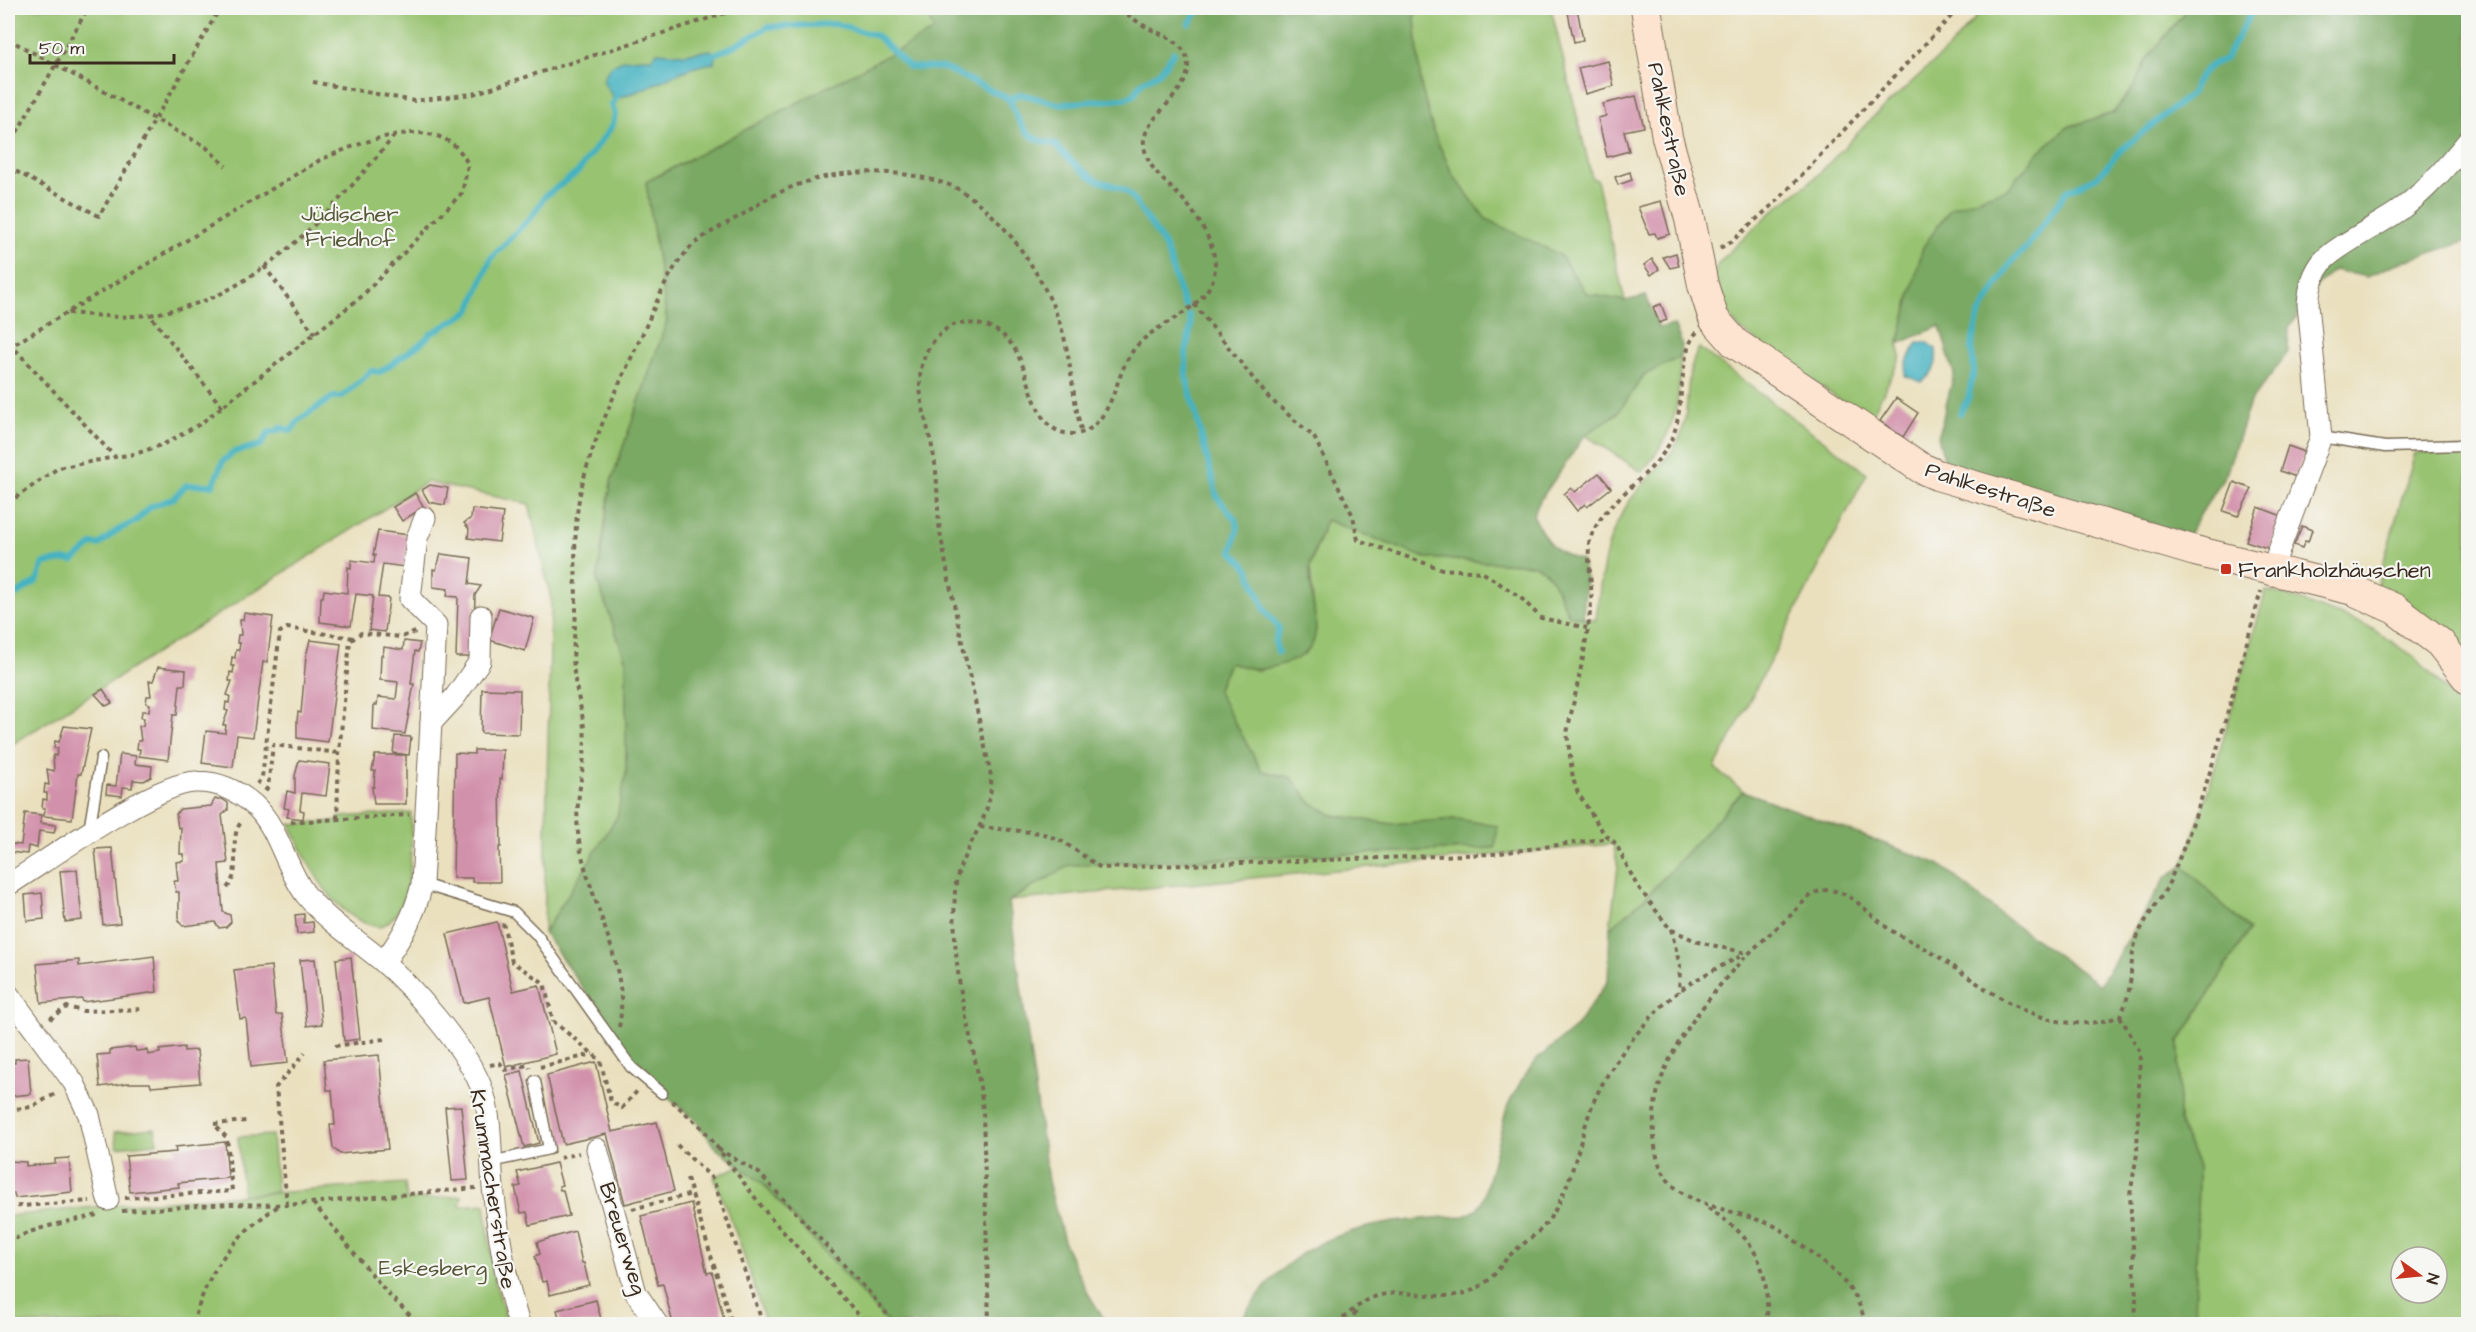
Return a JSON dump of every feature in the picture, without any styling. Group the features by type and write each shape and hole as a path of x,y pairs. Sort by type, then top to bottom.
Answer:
{"street":[{"name":"Pahlkestraße","path":"1646,8 1667,137 1690,219 1702,285 1714,319 1726,336 1921,468 1937,475 2184,548 2268,577 2353,590 2395,609 2440,644 2469,679"},
{"path":"2268,577 2321,437 2308,304 2309,290 2315,272 2324,259 2402,209 2444,169 2469,141"},
{"path":"384,962 406,931 416,909 422,884 436,625 410,600 417,538 425,518"},
{"path":"431,723 455,697 480,662 482,616"},
{"path":"8,885 148,798 183,783 220,785 256,809"},
{"name":"Krummacherstraße","path":"256,809 306,894 322,913 384,962 425,1006 472,1069 486,1103 499,1239 519,1324"},
{"path":"8,993 74,1083 89,1115 105,1209"},
{"name":"Breuerweg","path":"597,1149 636,1293 657,1324"}],"lane":[{"path":"2321,437 2395,448 2469,445"},
{"path":"88,835 101,758"},
{"path":"422,884 514,912 537,934 631,1066 662,1093"},
{"path":"491,1162 549,1149 535,1082"}],"path":[{"path":"8,148 88,8"},
{"path":"8,167 99,216 220,8"},
{"path":"314,82 360,93 414,101 473,94 741,8"},
{"path":"989,1324 981,1080 962,1001 955,893 958,869 963,854 980,827 993,795 991,776 940,534 934,459 920,383 926,352 935,338 960,322 990,328 1007,341 1022,360 1043,418 1053,429 1074,434 1082,433 1095,424 1106,409 1132,352 1194,304 1209,287 1216,263 1213,248 1189,206 1158,177 1144,147 1148,130 1187,77 1187,58 1179,44 1118,8"},
{"path":"1699,260 1732,241 1778,200 1959,8"},
{"path":"8,39 206,147 226,166"},
{"path":"8,503 58,468 135,454 164,444 222,407 315,334 361,297 462,193 468,165 456,144 446,138 426,133 395,135 358,143 320,160 10,347 115,457"},
{"path":"67,313 118,318 150,315 181,308 223,292 264,266 308,232 337,205 395,135"},
{"path":"615,1045 621,1015 622,993 577,830 584,745 574,670 579,507 582,485 609,410 677,264 695,243 759,204 812,179 842,172 885,172 917,176 954,187 975,202 999,225 1039,278 1062,333 1074,404 1082,433"},
{"path":"264,266 315,334"},
{"path":"1194,304 1262,391 1314,437 1353,516 1358,540 1442,569 1482,572 1520,597 1540,618 1587,628"},
{"path":"150,315 222,407"},
{"path":"1679,992 1680,966 1671,929 1636,885 1616,844 1588,811 1578,793 1573,779 1567,733 1587,628 1592,588 1589,541 1598,523 1615,502 1667,448 1681,412 1686,356 1690,342 1714,319"},
{"path":"1767,1324 1766,1275 1757,1255 1724,1218 1677,1191 1665,1178 1655,1145 1654,1111 1662,1078 1682,1039 1747,953 1816,892 1834,891 1857,902 1887,928 1936,955 2020,1009 2054,1021 2073,1022 2111,1019 2120,1016 2128,1002 2132,981 2132,954 2139,933 2171,880 2201,802 2268,577"},
{"path":"337,819 339,753 350,641 361,633 401,637 436,625"},
{"path":"256,809 280,632 287,628 355,638"},
{"path":"227,888 233,882 235,837 240,823 256,809 268,787 273,745 339,753"},
{"path":"256,809 337,819 426,814"},
{"path":"980,827 1041,834 1062,841 1101,868 1493,854 1610,838"},
{"path":"502,907 501,915 512,962 544,983 553,1021 600,1060 611,1102 622,1108 646,1080"},
{"path":"1671,929 1698,942 1747,953"},
{"path":"1336,1324 1358,1306 1375,1297 1390,1294 1445,1298 1460,1295 1491,1278 1509,1257 1532,1239 1548,1221 1561,1199 1593,1104 1604,1081 1648,1023 1679,992 1747,953"},
{"path":"35,1030 67,1007 82,1011 144,1009"},
{"path":"2120,1016 2140,1052 2137,1154 2130,1195 2136,1298 2135,1324"},
{"path":"335,1046 384,1039"},
{"path":"287,1204 276,1087 305,1053"},
{"path":"472,1069 500,1063 506,1070 528,1065 531,1070 593,1054"},
{"path":"8,1110 31,1107 74,1083"},
{"path":"662,1093 693,1119 769,1216 867,1324"},
{"path":"8,1244 13,1239 105,1209 232,1191 227,1138 213,1124 246,1121"},
{"path":"677,1146 713,1179 763,1324"},
{"path":"549,1149 555,1159 597,1149"},
{"path":"717,1149 759,1173 870,1293 895,1324"},
{"path":"687,1178 732,1324"},
{"path":"8,1207 105,1209 230,1204 281,1205 493,1187"},
{"path":"614,1214 692,1194"},
{"path":"313,1203 389,1295 420,1324"},
{"path":"193,1324 209,1278 229,1250 253,1226 281,1205"},
{"path":"1702,1205 1773,1225 1789,1236 1843,1279 1859,1304 1865,1324"},
{"path":"1350,1324 1358,1306"}],"green space":[{"name":"Jüdischer Friedhof","path":"8,8 924,8 935,31 646,182 667,321 611,482 597,580 626,661 626,774 617,817 544,933 551,599 529,504 427,482 8,747"},
{"path":"924,8 1414,8 1421,86 1434,134 1453,175 1486,219 1560,255 1587,294 1625,301 1646,296 1659,328 1674,325 1682,344 1680,357 1644,375 1618,413 1585,435 1533,514 1551,545 1564,554 1582,561 1586,578 1583,618 1569,615 1548,574 1535,565 1426,558 1326,520 1310,569 1316,624 1315,636 1310,647 1301,656 1269,668 1252,668 1229,663 1217,690 1262,771 1292,778 1310,802 1332,815 1392,824 1457,819 1498,826 1495,848 1070,865 1009,901 1048,1181 1065,1245 1086,1290 1107,1324 889,1324 763,1184 717,1149 694,1119 662,1093 638,1067 544,933 617,817 626,774 626,661 597,580 611,482 667,321 646,182 934,31"},
{"path":"1414,8 1551,8 1592,178 1597,180 1625,301 1587,294 1560,255 1486,220 1453,175 1434,134 1421,86"},
{"path":"1984,8 2188,8 2146,60 2134,87 2113,113 2068,127 2040,151 2007,189 1951,208 1923,247 1898,344 1901,357 1869,421 1739,328 1717,301 1712,281 1718,264 1727,254 1776,208 1815,178 1870,120 1948,49"},
{"path":"2188,8 2468,8 2468,241 2395,264 2367,277 2334,270 2319,283 2289,328 2288,352 2250,402 2227,472 2188,534 1946,465 1938,437 1954,374 1940,326 1898,344 1923,247 1951,208 2007,189 2040,151 2068,127 2113,113 2134,87 2146,60"},
{"path":"1699,348 1867,473 1715,768 1743,791 1645,898 1610,928 1618,867 1613,844 1009,901 1070,865 1495,848 1497,826 1457,819 1392,824 1332,815 1310,802 1292,778 1262,771 1217,691 1229,663 1260,671 1316,631 1310,567 1326,520 1426,558 1535,565 1548,574 1569,615 1596,620 1605,559 1614,530 1629,502 1670,455 1680,437 1686,414 1691,371"},
{"path":"1680,357 1677,405 1669,432 1642,472 1585,435 1618,413 1644,375"},
{"path":"2468,449 2468,659 2376,588 2415,453"},
{"path":"2266,591 2282,594 2366,625 2415,657 2455,700 2468,723 2468,1324 2195,1324 2198,1167 2179,1122 2179,1042 2249,930 2183,866 2206,798"},
{"path":"1743,791 1939,864 2004,917 2100,985 2166,877 2183,866 2249,930 2179,1042 2179,1122 2198,1167 2195,1324 1394,1324 1379,1317 1367,1324 1238,1324 1276,1274 1292,1261 1331,1239 1374,1226 1419,1219 1464,1216 1475,1211 1482,1203 1507,1107 1520,1083 1535,1061 1575,1028 1608,981 1610,928 1645,898"},
{"path":"411,813 411,860 405,894 400,908 391,920 379,927 363,922 348,913 335,901 313,871 290,824 339,821 339,817"},
{"path":"155,1128 157,1143 117,1147 115,1132"},
{"path":"272,1135 277,1192 243,1195 238,1137"},
{"path":"739,1166 763,1184 889,1324 766,1324 740,1244 714,1177"},
{"name":"Eskesberg","path":"405,1183 407,1200 462,1196 460,1206 485,1204 494,1278 508,1324 8,1324 8,1216 114,1205"}],"water":[{"path":"711,50 715,56 714,63 675,74 639,91 614,99 603,81 611,67 622,60 652,58 657,52 684,54"},
{"path":"1926,342 1936,349 1936,359 1932,372 1922,382 1905,376 1905,371 1908,358 1918,343"}],"building":[{"path":"1567,8 1577,8 1583,40 1574,42"},
{"path":"1608,61 1614,86 1585,94 1578,68"},
{"path":"1636,96 1644,127 1624,131 1629,151 1607,157 1598,118 1606,116 1603,104"},
{"path":"1630,172 1632,180 1618,185 1615,177"},
{"path":"1661,201 1670,234 1657,238 1655,233 1649,234 1638,207"},
{"path":"1676,253 1679,266 1670,268 1663,257"},
{"path":"1652,259 1659,269 1651,275 1644,265"},
{"path":"1661,304 1667,320 1659,323 1653,307"},
{"path":"1896,398 1918,413 1903,437 1880,421"},
{"path":"2288,446 2305,452 2296,477 2280,471"},
{"path":"1599,473 1611,488 1587,507 1585,504 1577,511 1564,494 1571,488 1575,492"},
{"path":"2234,482 2252,489 2238,516 2223,511"},
{"path":"430,485 448,488 445,505 429,502 422,490"},
{"path":"415,493 424,507 402,521 393,507"},
{"path":"2258,507 2282,516 2270,549 2246,541"},
{"path":"472,509 503,513 499,542 468,538 469,529 464,523 471,518"},
{"path":"2302,526 2312,530 2308,542 2305,541 2302,548 2294,545"},
{"path":"378,531 409,535 405,567 383,564 378,597 389,598 385,632 369,630 373,596 356,594 351,626 320,622 321,597 323,597 324,590 347,593 348,567 351,568 351,560 374,563 375,555 373,555"},
{"path":"441,554 472,558 469,584 481,586 475,595 473,657 456,657 458,597 447,596 448,589 433,587 433,569 436,570"},
{"path":"499,608 534,618 525,651 489,640"},
{"path":"244,613 273,617 267,662 263,662 253,737 237,735 233,767 202,763 206,731 225,733 226,725 223,725 228,711 225,710 226,702 229,703 230,696 227,695 232,681 229,681 230,672 233,673 234,666 231,666 232,657 235,658 236,650 239,650 240,643 237,643 238,635 241,635 240,620 243,620"},
{"path":"310,640 341,644 328,742 297,738 298,712 301,713 306,656"},
{"path":"404,641 420,643 418,652 415,651 411,684 414,684 405,734 373,730 374,705 377,705 378,697 396,699 398,682 380,680 381,655 383,655 384,647 403,650"},
{"path":"158,667 186,670 185,685 180,685 177,715 173,715 168,760 139,756 140,749 137,749 138,741 141,741 139,726 143,726 142,711 149,711 150,704 146,703 147,696 151,696 149,681 153,681"},
{"path":"103,689 112,703 106,706 95,694"},
{"path":"482,689 520,690 519,734 481,733"},
{"path":"64,726 91,729 81,774 78,774 72,819 44,816 45,808 42,808 43,799 47,800 47,793 44,793 45,784 49,785 47,769 54,771 53,755 56,756 58,748 54,748 55,741 59,742"},
{"path":"395,736 411,737 409,755 393,753"},
{"path":"474,750 503,750 502,779 500,779 500,882 472,882 472,878 453,878 455,753 474,754"},
{"path":"120,754 136,756 135,764 152,766 151,777 144,781 133,780 132,788 123,787 122,796 106,794 107,785 116,786"},
{"path":"375,755 406,755 406,804 374,804 372,787 374,787 375,771 372,771"},
{"path":"299,760 330,764 326,796 302,793 300,810 304,811 303,819 287,817 289,809 284,808 287,791 295,793 295,776"},
{"path":"215,799 222,799 228,803 228,810 222,815 228,863 219,864 223,912 230,915 231,922 226,927 219,928 215,922 183,926 179,922 179,892 176,892 174,881 178,881 176,862 184,861 184,854 180,854 181,827 178,828 176,814 180,809 211,806"},
{"path":"25,813 41,815 40,823 56,825 54,833 39,831 37,848 28,846 27,854 10,852 12,844 21,845"},
{"path":"112,848 120,923 103,925 95,849"},
{"path":"77,870 82,920 65,922 60,871"},
{"path":"42,893 44,919 27,921 25,895"},
{"path":"304,914 304,923 313,922 314,932 297,934 295,915"},
{"path":"497,922 513,991 539,985 556,1054 506,1067 489,997 464,1003 447,934"},
{"path":"154,956 157,992 83,1002 82,999 41,1003 37,964 79,960 79,966"},
{"path":"351,957 360,1039 344,1041 336,959"},
{"path":"315,959 322,1024 307,1026 300,960"},
{"path":"271,966 276,1015 282,1014 288,1063 251,1067 246,1018 240,1019 234,970"},
{"path":"135,1047 136,1051 147,1050 148,1055 160,1053 159,1050 184,1047 184,1051 197,1050 200,1083 151,1087 150,1083 128,1083 100,1087 97,1055 110,1054 110,1050"},
{"path":"379,1055 388,1149 340,1154 333,1148 330,1125 335,1125 332,1090 327,1090 324,1060"},
{"path":"28,1058 31,1094 12,1096 12,1100 8,1101 8,1063 15,1063 15,1059"},
{"path":"596,1062 612,1132 657,1122 674,1191 625,1204 607,1134 563,1144 547,1075"},
{"path":"522,1071 539,1143 524,1147 506,1075"},
{"path":"461,1106 468,1180 452,1181 445,1107"},
{"path":"225,1142 228,1178 178,1183 179,1187 130,1192 126,1156 176,1152 175,1147"},
{"path":"69,1158 72,1192 15,1198 14,1193 8,1194 8,1161 26,1162 26,1166 55,1163 55,1159"},
{"path":"556,1163 562,1185 559,1186 560,1190 563,1190 569,1216 530,1225 527,1212 521,1213 515,1187 521,1186 517,1172"},
{"path":"691,1203 707,1273 712,1272 725,1324 673,1324 663,1284 658,1285 641,1216"},
{"path":"575,1231 589,1285 550,1295 547,1281 542,1282 535,1256 540,1254 537,1242"},
{"path":"596,1300 602,1323 561,1324 557,1310"}],"waterway":[{"path":"1189,24 1200,8"},
{"path":"1960,413 1968,399 1974,370 1971,347 1979,315 2012,261 2026,248 2067,191 2097,177 2121,150 2191,94 2208,68 2225,59 2254,8"},
{"path":"707,57 734,46 768,27 836,24 877,36 909,67 944,68 1009,99 1020,123 1030,135 1055,144 1088,175 1121,188 1132,197 1164,245 1185,306"},
{"path":"1009,99 1021,94 1058,104 1124,99 1134,95 1141,83 1160,72 1174,52"},
{"path":"8,600 37,581 44,563 73,561 93,544 99,545 116,531 136,521 150,507 174,498 186,485 213,485 223,461 234,452 261,445 269,432 278,431 280,427 291,431 299,420 333,397 341,397 371,371 380,372 432,333 470,311 491,258 533,215 545,196 577,173 613,125 615,114 612,105 618,94"},
{"path":"1189,315 1191,325 1186,353 1186,376 1217,497 1235,519 1238,527 1232,551 1248,568 1266,612 1279,628 1275,642 1278,652"}],"place":[{"name":"Frankholzhäuschen","path":"2226,569"}]}
